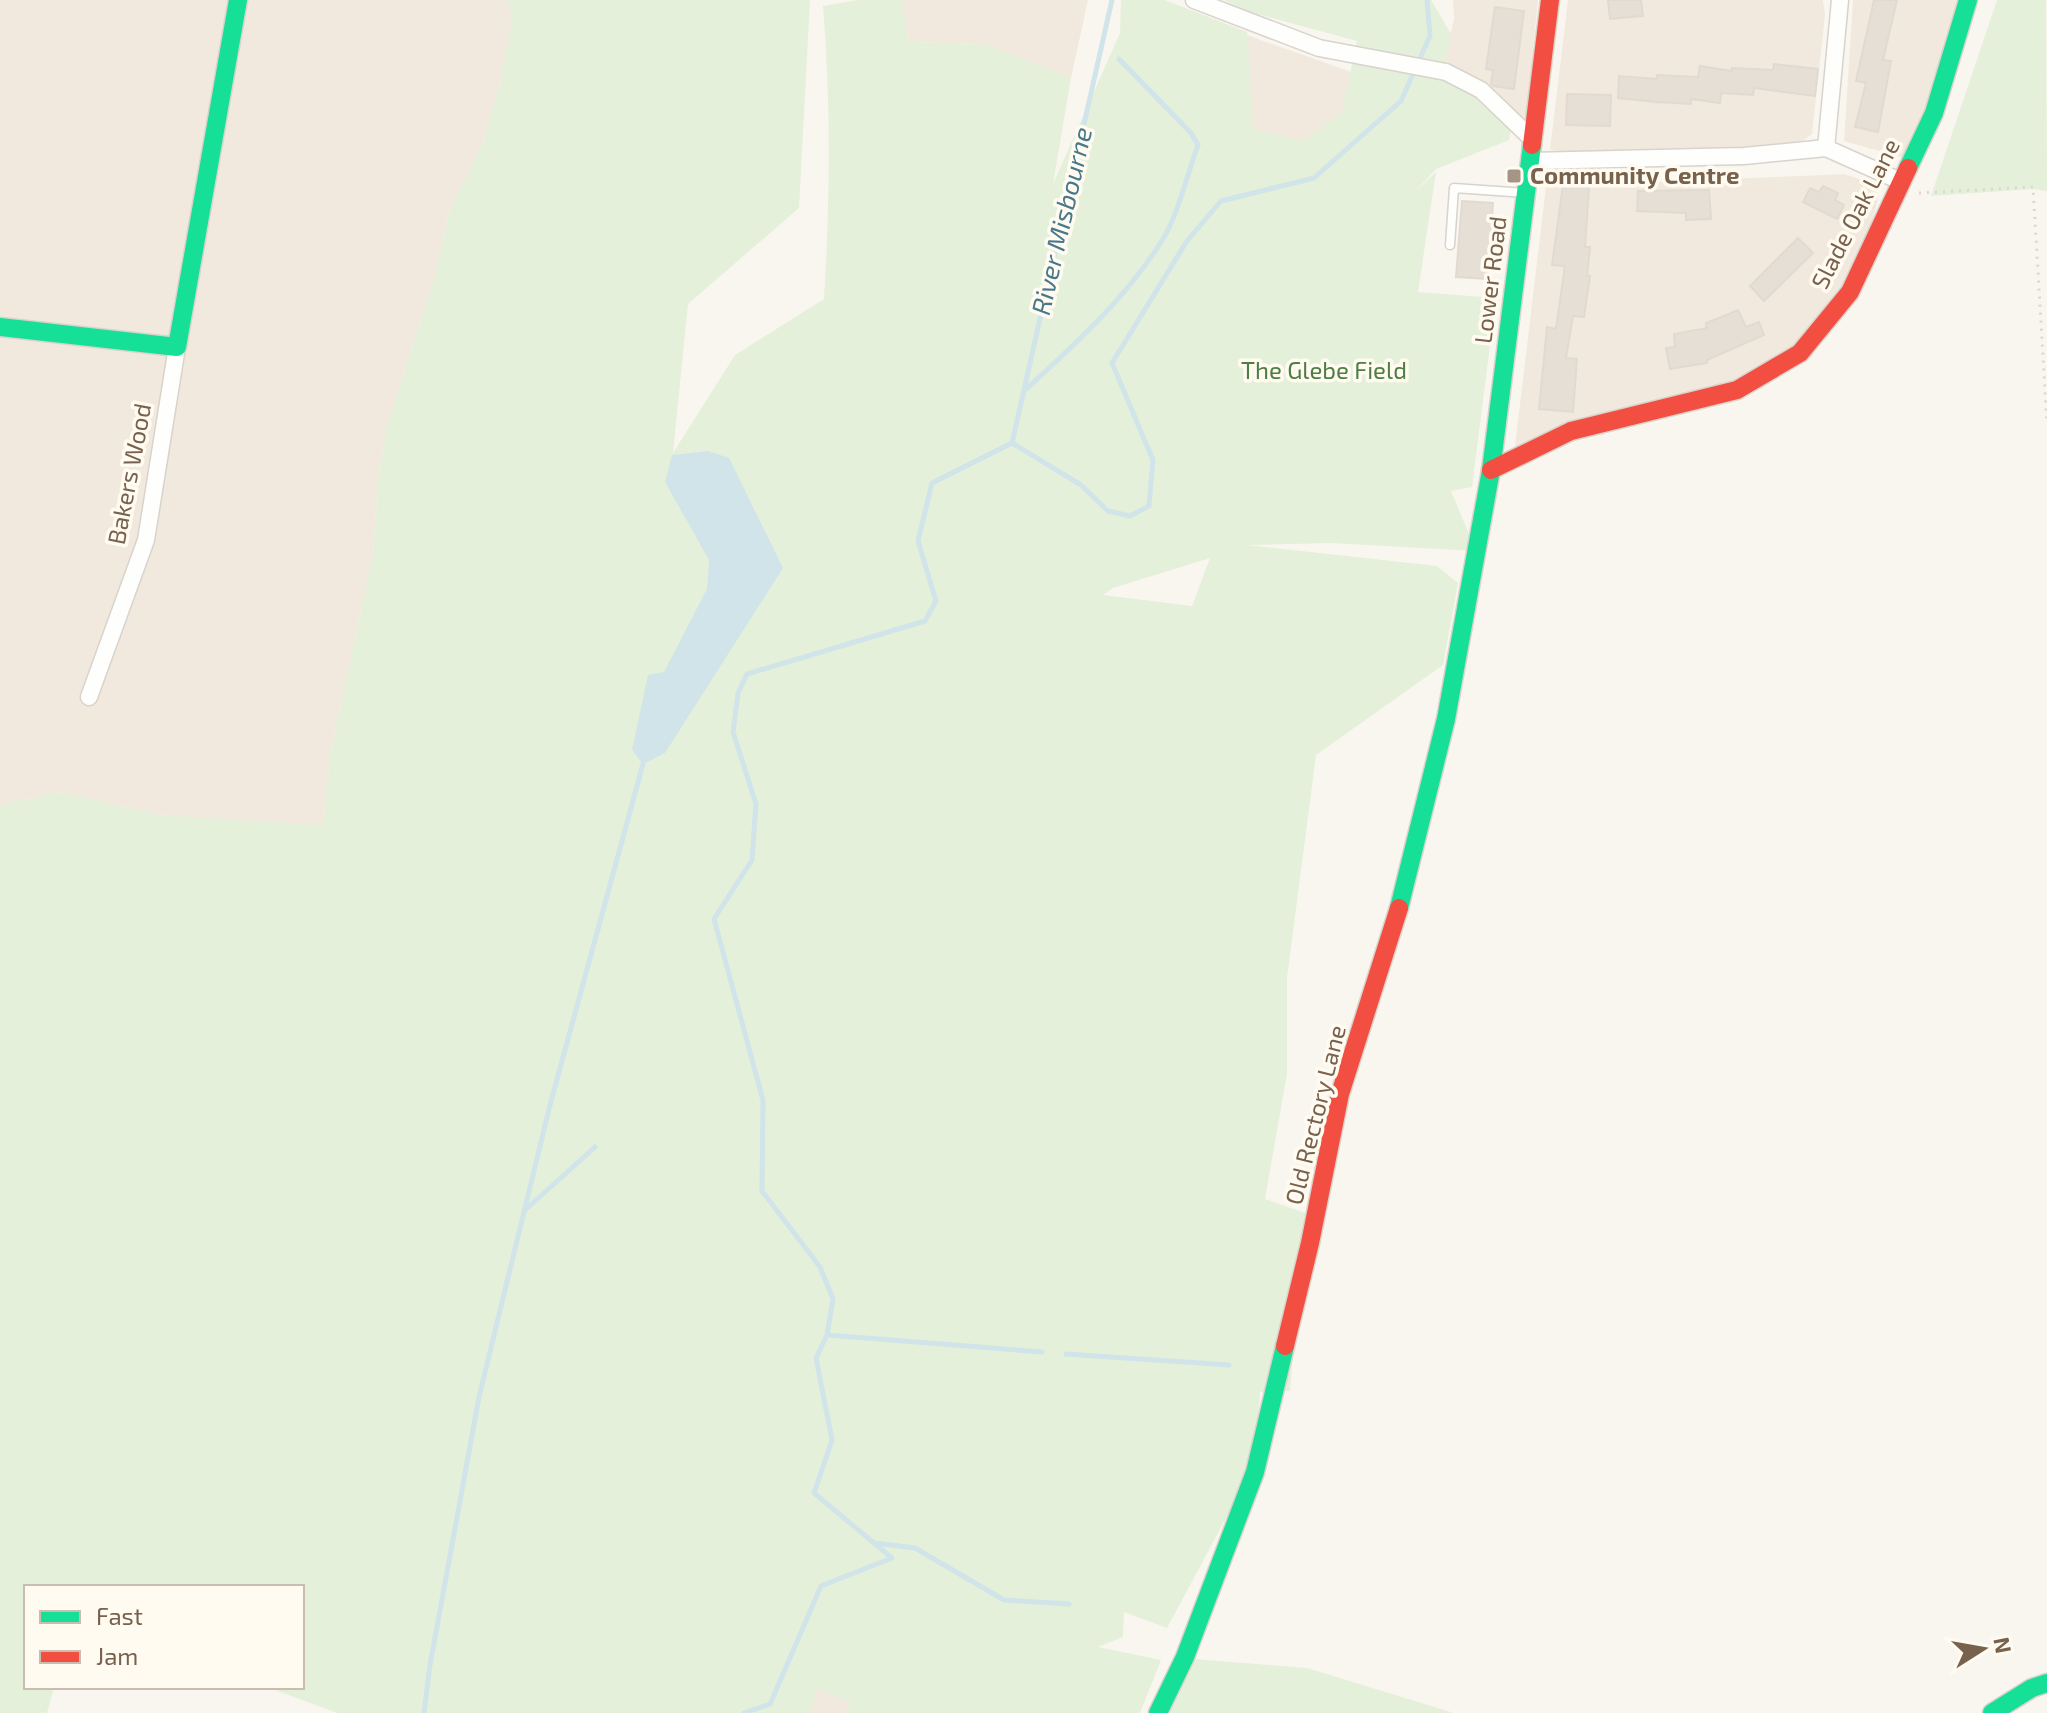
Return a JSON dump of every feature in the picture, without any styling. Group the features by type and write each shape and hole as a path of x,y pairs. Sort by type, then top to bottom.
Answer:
{"street":[{"name":"Bakers Wood","path":"89,697 146,540 238,0"},
{"path":"1194,0 1319,48 1446,72 1481,90 1533,140"},
{"name":"Lower Road","path":"1491,470 1550,0"},
{"path":"1826,148 1840,0"},
{"name":"Slade Oak Lane","path":"1491,470 1571,431 1737,390 1800,353 1850,292 1934,113 1968,0"},
{"path":"1530,161 1744,156 1826,148 1900,181"},
{"path":"0,327 177,347"},
{"name":"Old Rectory Lane","path":"1158,1713 1185,1657 1255,1472 1310,1243 1340,1094 1393,931 1446,719 1491,470"},
{"path":"1992,1713 2032,1688 2047,1683"}],"lane":[{"path":"1450,245 1454,188 1527,193"}],"path":[{"path":"1900,181 1920,194 2033,187 2047,424"}],"shaded area":[{"path":"0,0 508,0 513,19 501,80 483,143 449,212 436,272 387,427 378,481 373,556 331,750 323,826 159,815 59,792 0,805"},
{"path":"902,0 1088,0 1071,78 985,44 909,42"},
{"path":"1453,0 1538,0 1526,116 1512,121 1442,71 1454,19"},
{"path":"1568,0 1823,0 1825,15 1812,134 1794,147 1599,156 1550,150"},
{"path":"1853,0 1960,0 1923,135 1904,158 1844,141"},
{"path":"1224,27 1360,75 1341,135 1254,157"},
{"path":"1844,174 1874,184 1878,199 1864,256 1847,288 1779,361 1725,390 1571,434 1515,446 1546,187"},
{"path":"708,451 729,458 783,568 665,753 643,764 632,750 648,675 664,672 707,589 709,560 665,482 672,455"},
{"path":"805,1679 851,1702 847,1713 783,1713"}],"green space":[{"name":"The Glebe Field","path":"508,0 810,0 799,208 688,304 673,453 735,355 824,299 829,152 823,6 858,0 902,0 909,42 985,44 1071,78 1053,184 1120,33 1121,0 1165,0 1247,32 1253,129 1304,141 1342,112 1357,41 1246,11 1224,0 1431,0 1451,34 1443,71 1512,121 1509,140 1436,169 1416,191 1436,172 1418,292 1496,298 1472,487 1451,491 1476,551 1331,543 1248,545 1437,566 1458,583 1443,665 1316,755 1287,978 1287,1074 1265,1199 1305,1213 1290,1391 1260,1392 1255,1464 1167,1628 1124,1612 1123,1637 1098,1647 1161,1660 1140,1713 847,1713 850,1702 817,1688 810,1713 337,1713 272,1689 304,1689 304,1585 24,1585 24,1689 53,1689 47,1713 0,1713 0,805 59,792 159,815 323,825 331,750 373,556 378,481 387,427 436,272 449,212 483,143 501,80 512,19","holes":["1210,558 1192,606 1103,595 1113,588"]},
{"path":"1997,0 2046,0 2047,191 2033,189 1931,196"},
{"path":"1194,1659 1307,1668 1454,1713 1168,1713"}],"building":[{"path":"1608,0 1641,0 1643,16 1610,19"},
{"path":"1874,0 1897,0 1883,60 1891,61 1878,132 1855,127 1866,83 1856,81"},
{"path":"1495,7 1524,11 1514,89 1493,86 1493,70 1486,69"},
{"path":"1774,64 1818,69 1815,96 1754,88 1753,95 1721,93 1720,103 1691,99 1691,104 1618,98 1619,76 1657,79 1657,75 1698,77 1700,66 1732,71 1732,68 1773,70"},
{"path":"1567,94 1611,95 1610,126 1566,125"},
{"path":"1563,185 1589,187 1585,247 1590,247 1587,276 1590,276 1584,317 1573,316 1566,358 1577,359 1573,412 1539,409 1547,327 1556,329 1565,266 1552,265"},
{"path":"1823,186 1838,193 1835,200 1844,205 1837,219 1803,202 1810,188 1819,192"},
{"path":"1709,190 1711,219 1686,220 1686,213 1637,211 1638,191"},
{"path":"1462,201 1493,203 1487,279 1456,277"},
{"path":"1798,238 1813,253 1764,301 1750,286"},
{"path":"1738,310 1746,327 1759,322 1764,335 1707,360 1707,363 1670,369 1666,348 1675,347 1674,334 1707,328 1706,323"}],"waterway":[{"name":"River Misbourne","path":"744,1713 770,1704 821,1586 892,1558 814,1493 832,1440 816,1358 827,1335 833,1299 820,1267 762,1191 763,1100 714,919 752,860 756,804 733,732 738,693 747,674 925,621 936,601 918,541 932,483 1012,443 1112,0"},
{"name":"River Misbourne","path":"1012,443 1081,485 1108,511 1130,516 1149,506 1153,460 1112,363 1187,241 1221,201 1314,178 1401,101 1430,36 1427,0"},
{"path":"1023,392 1099,320 1150,259 1174,217 1198,145 1191,133 1119,59"},
{"path":"424,1713 479,1397 550,1105 643,764"},
{"path":"525,1210 595,1147"},
{"path":"827,1335 1042,1352"},
{"path":"1066,1354 1229,1365"},
{"path":"875,1543 915,1548 1004,1600 1069,1604"}],"traffic: fast":[{"path":"0,327 177,347 238,0"},
{"path":"1908,168 1934,113 1968,0"},
{"path":"1399,908 1446,719 1491,470 1532,145"},
{"path":"1158,1713 1185,1657 1255,1472 1285,1346"},
{"path":"1992,1713 2032,1688 2047,1683"}],"traffic: jam":[{"path":"1532,145 1550,0"},
{"path":"1491,470 1571,431 1737,390 1800,353 1850,292 1908,168"},
{"path":"1285,1346 1310,1243 1340,1094 1399,908"}],"place":[{"name":"Community Centre","path":"1514,176"}]}
